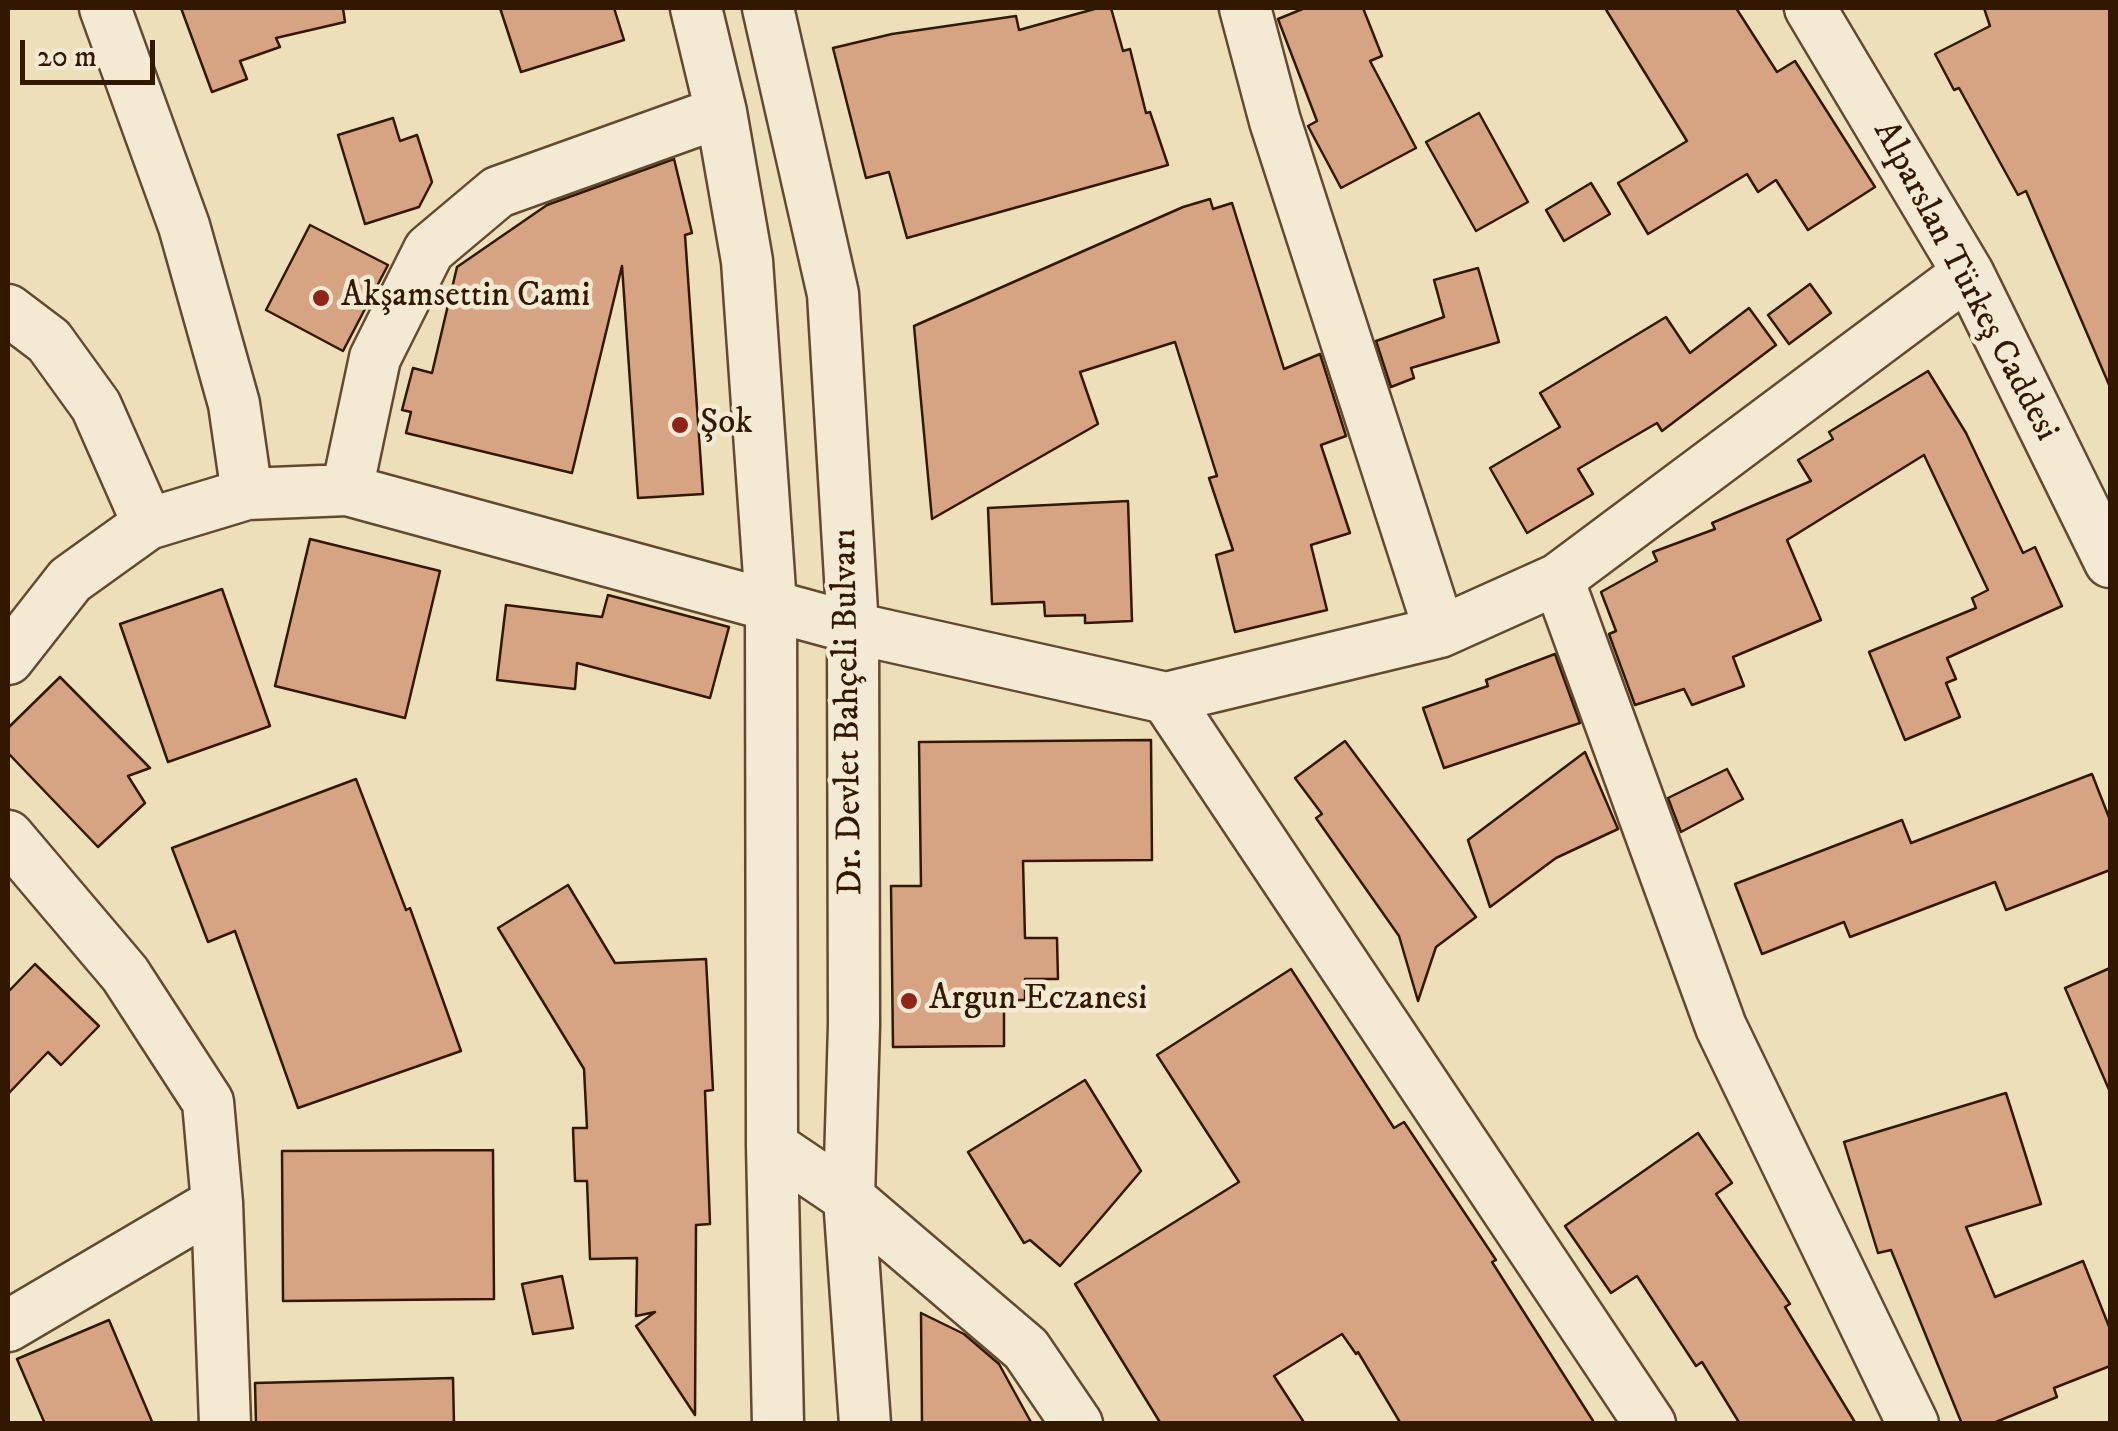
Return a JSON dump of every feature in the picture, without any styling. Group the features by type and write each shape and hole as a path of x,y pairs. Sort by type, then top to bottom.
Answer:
{"street":[{"path":"105,8 184,226 234,404 248,494"},
{"path":"696,8 721,112 747,261 771,605 772,1146 778,1424"},
{"name":"Dr. Devlet Bahçeli Bulvarı","path":"768,8 833,294 853,628 854,1024 850,1198 864,1424"},
{"path":"1246,8 1275,122 1440,632"},
{"name":"Alparslan Türkeş Caddesi","path":"1810,8 1968,273 2110,562"},
{"path":"347,490 375,358 429,250 498,192 721,112"},
{"path":"8,659 70,580 148,524 248,494 347,490 853,628 1166,698 1440,632 1558,579 1968,273"},
{"path":"8,310 48,341 96,406 148,524"},
{"path":"1558,579 1720,1026 1913,1424"},
{"path":"1166,698 1650,1424"},
{"path":"8,836 125,974 208,1102 217,1203 225,1424"},
{"path":"772,1146 850,1198 1026,1350 1077,1424"},
{"path":"8,1326 217,1203"}],"building":[{"path":"181,8 343,8 345,22 276,38 280,47 240,61 247,79 212,92"},
{"path":"500,8 614,8 624,40 521,72"},
{"path":"1098,8 1111,8 1123,51 1130,49 1146,113 1150,112 1168,165 907,238 889,172 866,178 833,48 892,34 1016,16 1019,30"},
{"path":"1305,8 1363,8 1382,56 1370,61 1416,148 1341,188 1308,126 1317,121 1278,19"},
{"path":"1605,8 1736,8 1777,72 1795,61 1875,187 1808,230 1776,180 1758,192 1747,174 1648,234 1618,183 1687,141"},
{"path":"1984,8 2110,8 2110,387 2026,191 2018,195 1959,88 1954,90 1935,54 1990,26"},
{"path":"1479,113 1528,202 1476,231 1426,142"},
{"path":"393,118 400,141 417,135 432,182 419,207 365,224 338,135"},
{"path":"674,159 692,233 685,235 703,494 638,498 622,266 572,473 406,433 411,412 402,410 413,368 432,373 457,267 547,205"},
{"path":"1591,183 1610,214 1564,241 1546,210"},
{"path":"1210,199 1213,209 1232,203 1284,369 1320,354 1346,436 1321,445 1350,533 1311,545 1327,610 1235,632 1216,555 1233,550 1209,478 1217,476 1175,342 1080,372 1098,424 932,519 914,326 1183,207"},
{"name":"Akşamsettin Cami","path":"310,225 388,265 343,351 266,310"},
{"path":"1478,268 1499,342 1411,368 1414,378 1391,387 1376,341 1444,317 1434,280"},
{"path":"1810,284 1831,313 1789,344 1768,315"},
{"path":"1749,308 1776,345 1662,431 1657,423 1578,469 1593,494 1527,533 1490,468 1560,427 1540,393 1666,317 1690,353"},
{"path":"1928,371 1966,433 2023,553 2035,547 2062,606 1947,658 1956,679 1946,683 1960,717 1905,740 1869,652 1976,608 1972,598 1988,590 1924,455 1787,540 1821,620 1733,657 1744,686 1692,705 1684,689 1635,705 1609,634 1616,631 1601,592 1657,561 1653,552 1715,529 1712,523 1811,481 1798,460 1833,439 1829,432"},
{"path":"1128,501 1132,621 1085,623 1085,615 1045,616 1044,602 992,604 988,508"},
{"path":"310,539 440,571 405,718 275,686"},
{"path":"222,589 270,726 168,762 120,624"},
{"path":"608,595 729,627 710,698 577,663 575,689 497,680 506,605 602,617"},
{"path":"1555,654 1580,723 1444,768 1423,708 1488,686 1486,680"},
{"path":"60,677 150,768 128,776 145,803 98,847 8,753 8,728"},
{"path":"1151,740 1152,860 1023,861 1025,938 1057,938 1058,979 1025,979 1025,1000 1004,1000 1004,1046 893,1047 891,886 921,886 919,742"},
{"path":"1345,741 1476,917 1436,947 1418,1001 1399,936 1316,818 1322,814 1295,778"},
{"path":"1585,752 1618,829 1556,858 1490,907 1468,840"},
{"path":"1727,769 1743,799 1681,832 1668,798"},
{"path":"2092,774 2110,820 2110,870 2006,910 1995,882 1850,937 1844,922 1762,954 1735,884 1902,820 1911,843"},
{"path":"356,779 406,910 410,908 461,1051 298,1108 235,931 208,942 172,848"},
{"path":"568,885 615,963 706,959 713,1090 705,1091 710,1224 696,1225 695,1415 636,1326 655,1312 636,1316 637,1258 590,1259 587,1181 575,1181 573,1128 587,1128 584,1069 498,928"},
{"path":"35,964 99,1026 61,1065 48,1052 8,1094 8,992"},
{"path":"2110,968 2110,1092 2065,988"},
{"path":"1291,969 1394,1128 1404,1122 1496,1260 1492,1262 1595,1424 1401,1424 1358,1352 1342,1334 1274,1376 1305,1424 1161,1424 1075,1284 1239,1182 1157,1055"},
{"path":"1085,1080 1141,1171 1060,1266 1030,1240 1024,1243 968,1152"},
{"path":"2006,1093 2041,1204 1966,1227 1995,1297 2083,1261 2110,1329 2110,1366 2054,1388 2057,1397 1991,1424 1962,1424 1891,1250 1878,1253 1844,1142"},
{"path":"1698,1133 1732,1183 1716,1194 1790,1304 1785,1307 1856,1424 1740,1424 1702,1362 1696,1366 1637,1276 1611,1293 1565,1226"},
{"path":"493,1150 494,1299 283,1301 282,1151"},
{"path":"562,1276 573,1328 533,1334 522,1284"},
{"path":"921,1313 964,1334 999,1364 1032,1424 922,1424"},
{"path":"109,1320 153,1424 45,1424 17,1359"},
{"path":"453,1378 454,1424 256,1424 255,1383"}],"place":[{"name":"Akşamsettin Cami","path":"321,298"},
{"name":"Şok","path":"680,425"},
{"name":"Argun Eczanesi","path":"909,1001"}]}
